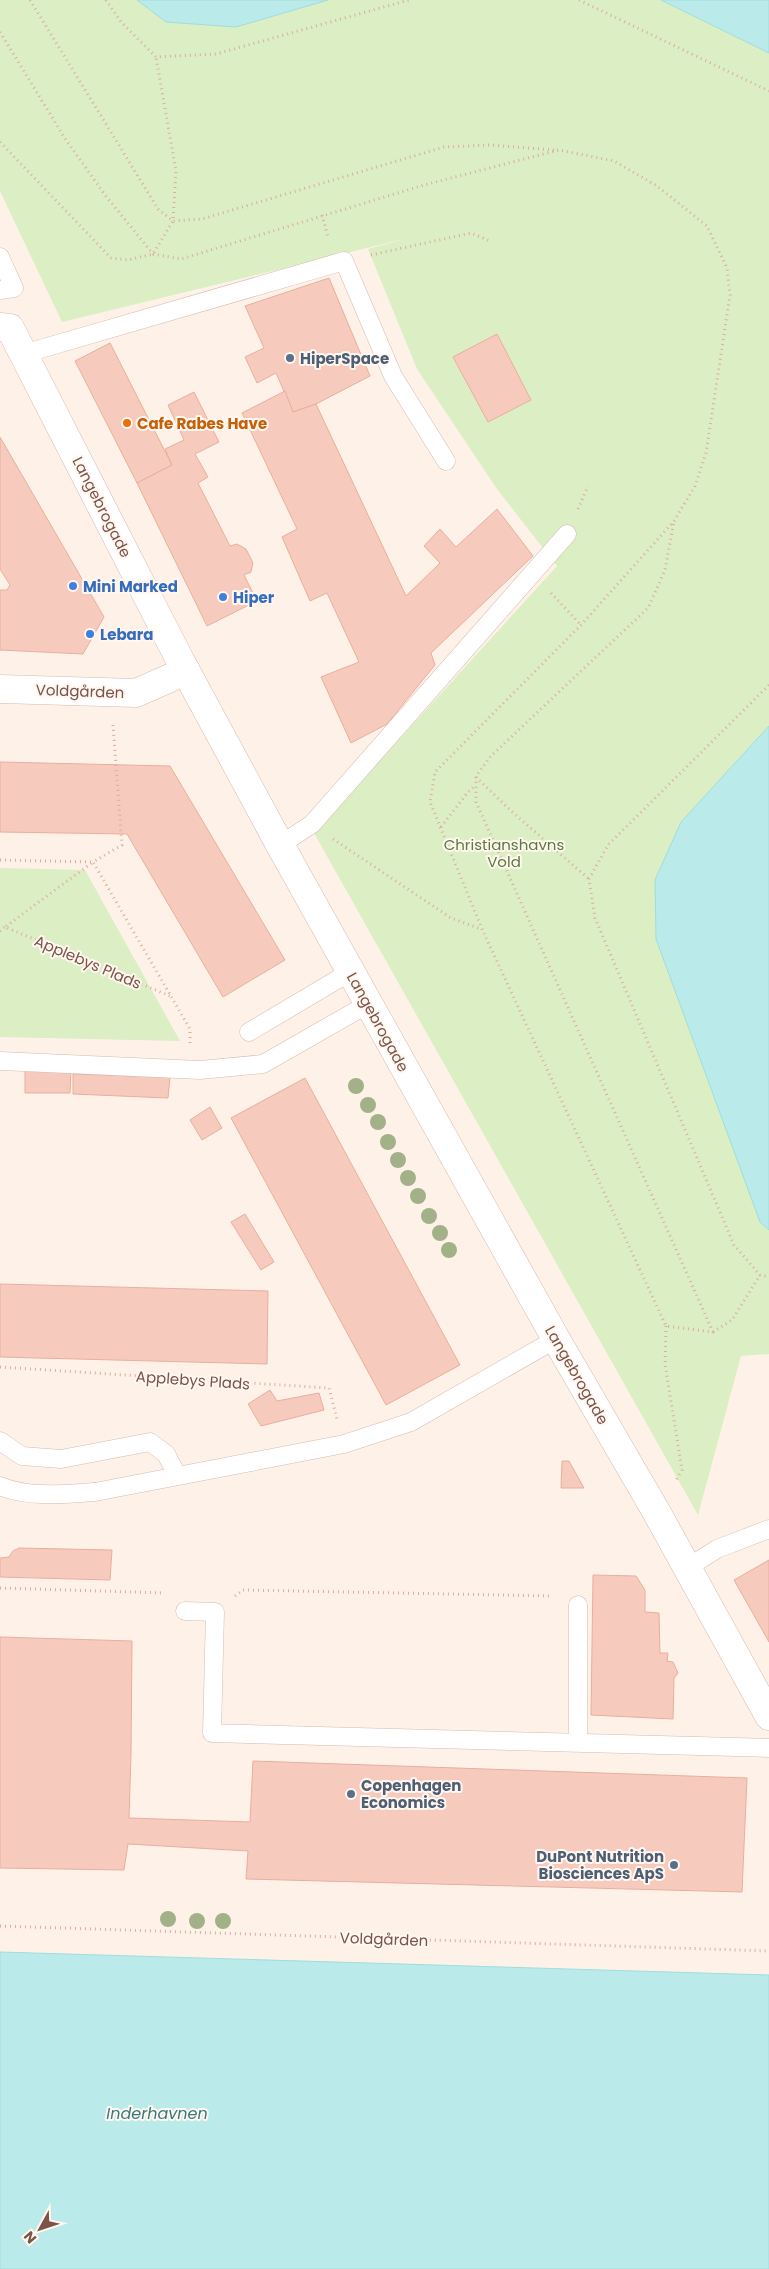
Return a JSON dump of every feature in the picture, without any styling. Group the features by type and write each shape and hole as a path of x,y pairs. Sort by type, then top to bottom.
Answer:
{"street":[{"name":"Langebrogade","path":"0,327 10,328 186,671 280,845 769,1716"},
{"name":"Voldgården","path":"0,689 136,693 186,671"}],"lane":[{"path":"0,258 14,288 0,290"},
{"path":"23,354 344,261 393,376 446,461"},
{"path":"280,845 312,824 533,575 567,534"},
{"path":"249,1032 350,972"},
{"path":"0,1061 188,1070 263,1064 368,1004"},
{"path":"0,1486 15,1492 59,1495 95,1492 344,1444 411,1422 556,1339"},
{"path":"0,1441 22,1456 61,1459 150,1442 166,1454 176,1475"},
{"path":"687,1568 717,1549 769,1529"},
{"path":"578,1605 578,1742"},
{"path":"185,1611 215,1612 212,1732 769,1748"}],"path":[{"path":"30,0 158,209 173,221 202,220 444,147 490,145 559,150 614,161 658,186 707,226 726,268 730,295 706,453 696,486 674,521 581,625 435,772 430,802 482,929 666,1326 665,1364 682,1470 657,1514"},
{"path":"106,0 121,22 156,57 176,171 173,221 153,254"},
{"path":"156,57 216,54 409,0"},
{"path":"579,0 769,91"},
{"path":"0,32 64,137 105,195 153,254"},
{"path":"0,142 111,258 128,260 153,254 181,259 424,185 559,150"},
{"path":"344,261 471,233 490,241"},
{"path":"674,521 665,570 648,608 491,756 476,776 476,802 713,1332"},
{"path":"533,575 581,625"},
{"path":"769,685 608,845 589,879 595,918 734,1245 760,1274 769,1277"},
{"path":"0,931 94,862 122,845 111,692"},
{"path":"476,776 510,810 589,879"},
{"path":"440,828 468,792 476,785"},
{"path":"312,824 451,918 482,929"},
{"path":"0,860 94,862"},
{"name":"Applebys Plads","path":"94,862 190,1029 188,1070"},
{"name":"Applebys Plads","path":"5,927 171,996"},
{"path":"666,1326 713,1332 732,1320 760,1274"},
{"name":"Applebys Plads","path":"0,1367 329,1388 344,1444"},
{"path":"0,1588 167,1593"},
{"path":"215,1612 243,1590 562,1597 578,1605"},
{"name":"Voldgården","path":"0,1926 769,1951"}],"green space":[{"name":"Christianshavns Vold","path":"0,0 137,0 166,22 236,27 328,0 661,0 769,53 769,726 681,822 655,880 656,939 760,1222 769,1230 769,1354 741,1356 698,1515 314,833 557,566 497,489 417,369 368,249 408,238 62,322 0,191"},
{"path":"0,868 85,870 180,1041 0,1037"}],"water":[{"path":"137,0 328,0 236,27 166,22"},
{"path":"661,0 769,0 769,53"},
{"path":"769,726 769,1230 760,1222 656,939 655,880 681,822"},
{"name":"Inderhavnen","path":"0,1952 769,1975 769,2269 0,2269"}],"building":[{"path":"329,278 370,376 316,404 293,412 276,373 257,383 245,357 264,348 245,306"},
{"path":"497,334 531,400 488,422 453,357"},
{"path":"110,343 172,465 137,483 75,361"},
{"path":"285,391 293,412 316,404 406,596 440,563 424,546 440,529 456,547 497,509 533,556 431,653 435,665 387,724 351,743 321,677 359,662 327,593 310,601 282,537 297,529 242,413"},
{"path":"194,392 219,442 195,454 208,477 198,483 230,546 237,544 246,549 253,563 251,572 244,575 257,601 207,626 137,483 172,465 165,449 184,440 168,405"},
{"path":"0,437 104,617 83,654 0,650 0,590 7,590 10,585 0,569"},
{"path":"0,762 170,766 285,960 223,997 127,834 0,832"},
{"path":"25,1067 71,1068 70,1093 25,1093"},
{"path":"73,1074 170,1077 168,1098 73,1094"},
{"path":"305,1078 460,1365 386,1405 231,1118"},
{"path":"210,1107 222,1128 202,1140 190,1120"},
{"path":"245,1214 274,1262 261,1270 231,1222"},
{"path":"0,1284 268,1291 267,1364 0,1357"},
{"path":"270,1390 277,1401 319,1393 324,1410 261,1426 248,1404"},
{"path":"562,1461 569,1461 584,1488 561,1488"},
{"path":"19,1548 112,1550 110,1580 0,1577 0,1558 9,1557 13,1551"},
{"path":"769,1560 769,1642 734,1580"},
{"path":"593,1575 636,1576 645,1590 645,1612 659,1613 660,1653 668,1653 667,1661 673,1662 678,1673 674,1678 673,1719 591,1715"},
{"path":"0,1637 132,1641 129,1818 250,1822 253,1761 747,1778 742,1892 246,1879 248,1851 128,1844 124,1870 0,1868"}],"place":[{"name":"HiperSpace","path":"290,358"},
{"name":"Cafe Rabes Have","path":"127,423"},
{"name":"Mini Marked","path":"73,586"},
{"name":"Hiper","path":"223,597"},
{"name":"Lebara","path":"90,634"},
{"name":"Copenhagen Economics","path":"351,1794"},
{"name":"DuPont Nutrition Biosciences ApS","path":"674,1865"}]}
